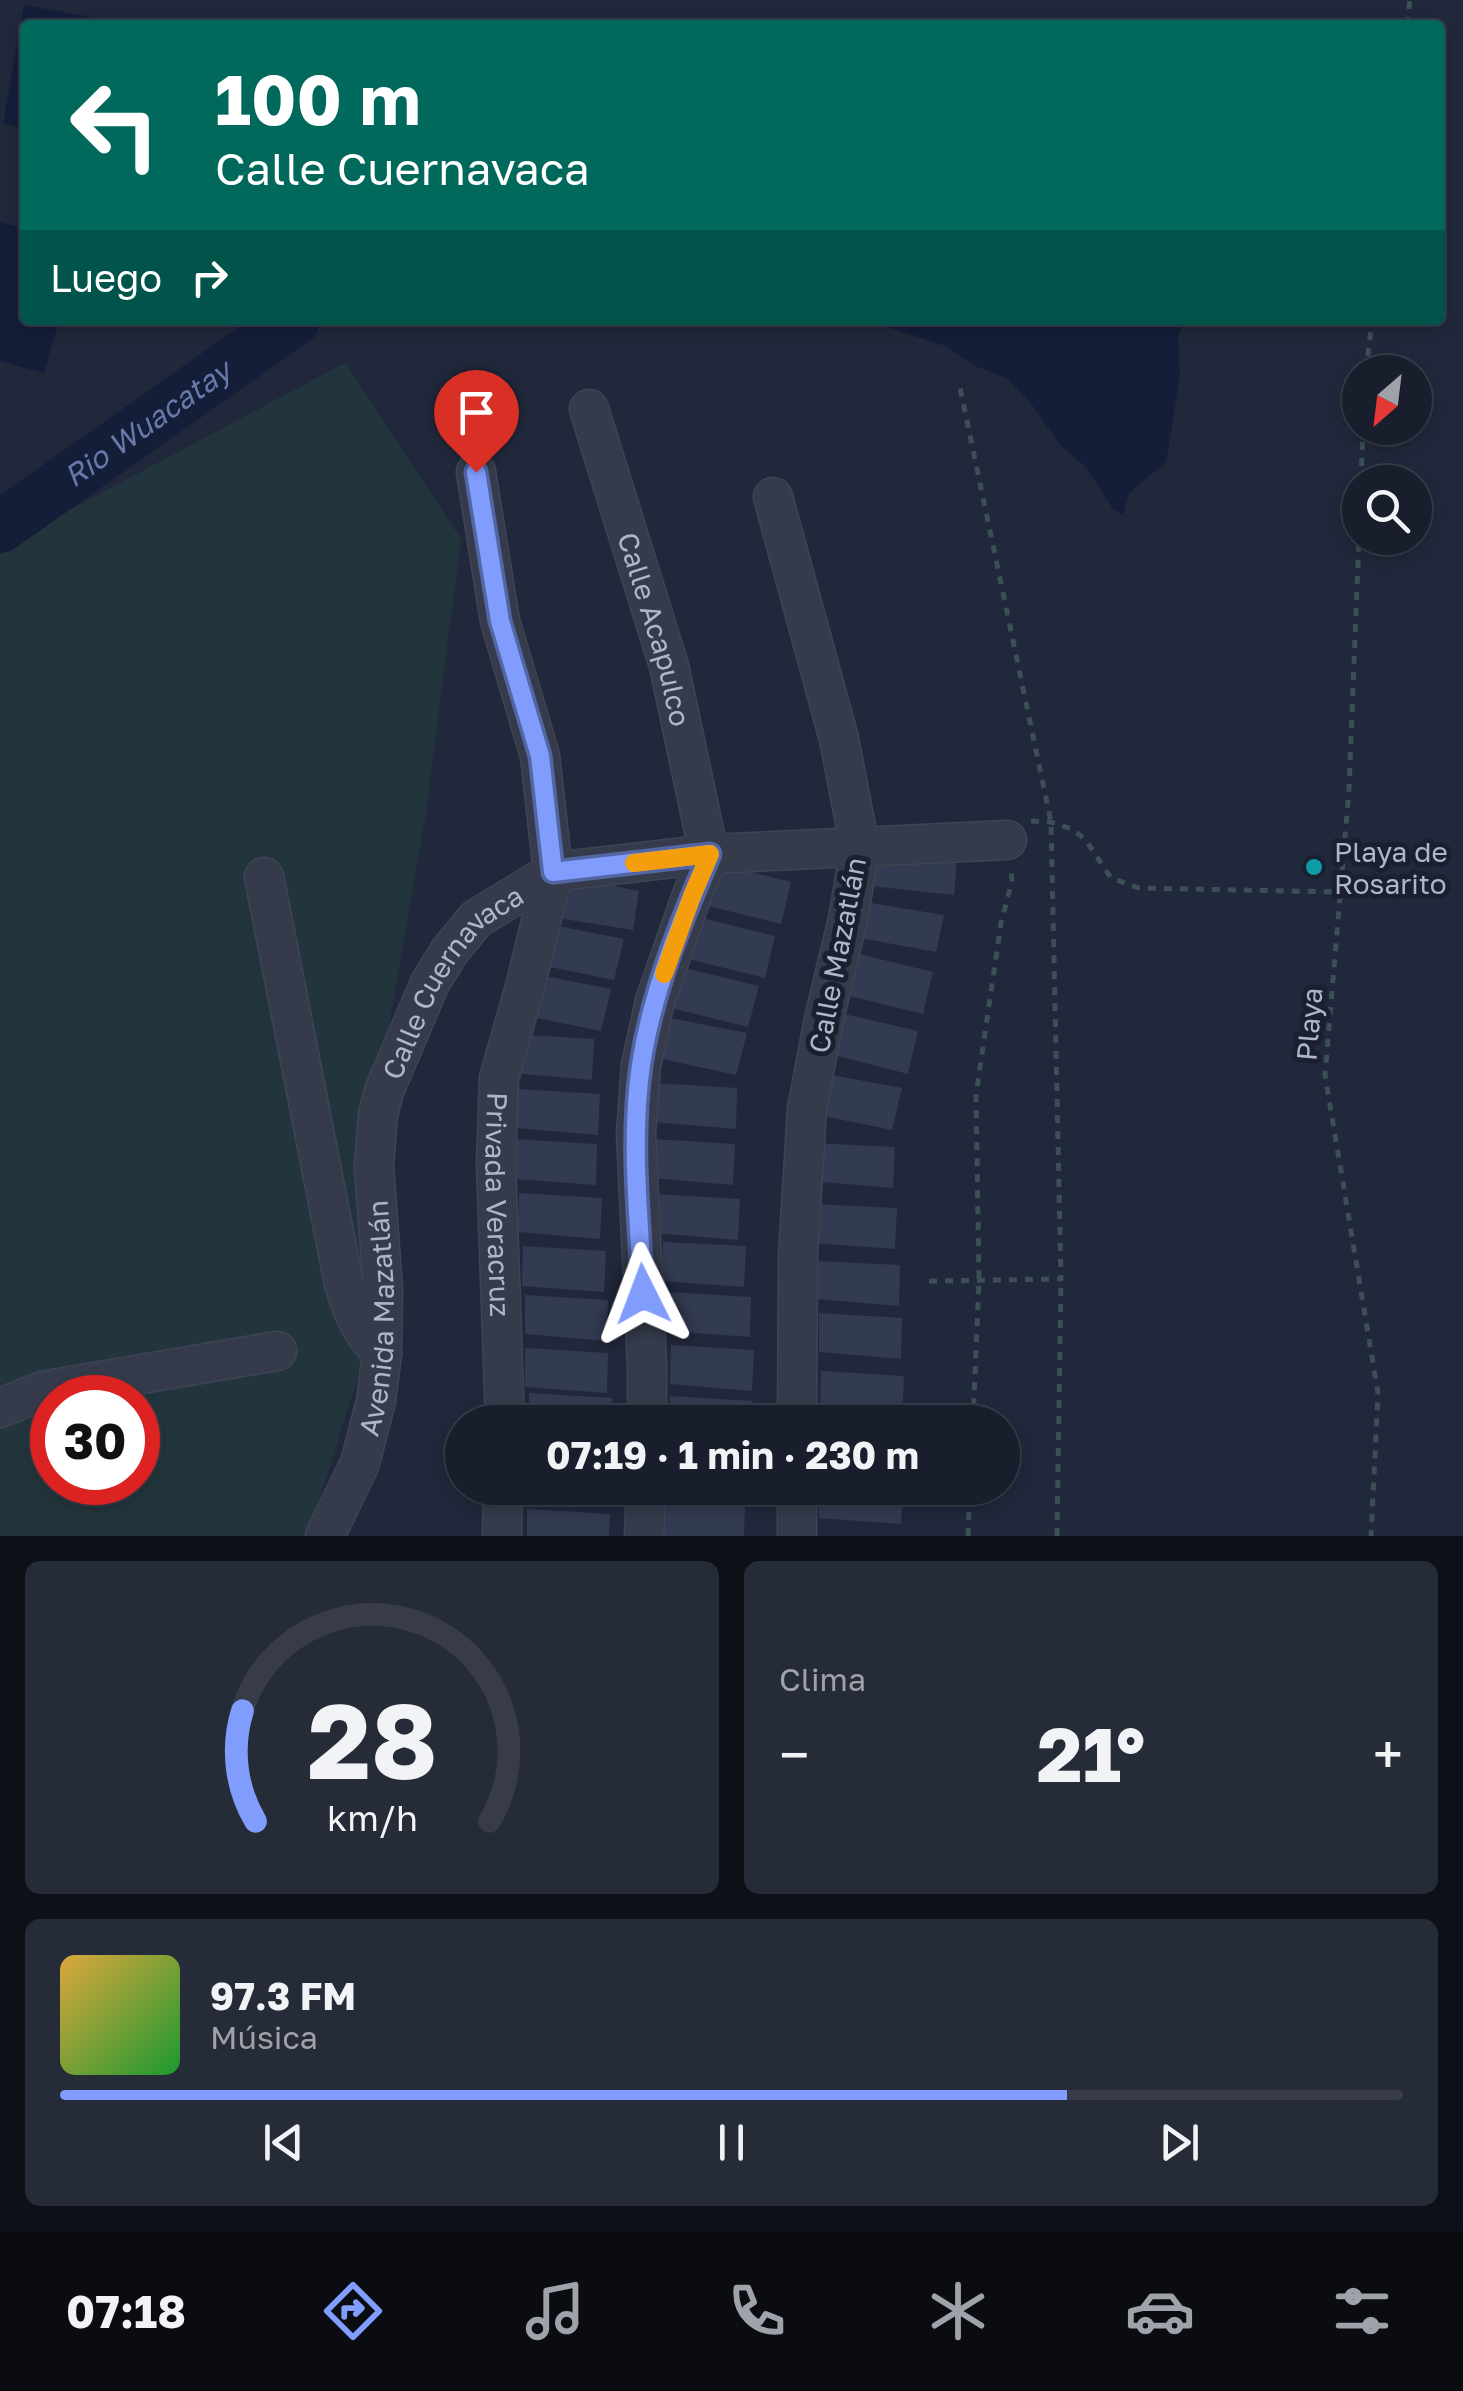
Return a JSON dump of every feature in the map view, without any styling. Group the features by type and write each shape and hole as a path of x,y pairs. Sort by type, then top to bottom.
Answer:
{"street":[{"name":"Calle Acapulco","path":"590,409 668,666 710,854"},
{"path":"476,472 500,621 540,756 553,872"},
{"name":"Calle Mazatlán","path":"773,497 838,739 860,848 807,1110 798,1255 797,1405"},
{"name":"Calle Cuernavaca","path":"384,1091 430,983 462,935 476,919 553,872 710,854 1007,840"},
{"path":"647,1405 636,1134 641,1064 655,1000 710,854"},
{"name":"Privada Veracruz","path":"504,1405 496,1164 499,1078 553,872"},
{"path":"264,877 344,1283 360,1327 382,1353"},
{"name":"Avenida Mazatlán","path":"325,1536 360,1463 376,1402 383,1288 374,1166 384,1091"},
{"path":"0,1408 42,1391 277,1351"},
{"path":"502,1536 503,1505"},
{"path":"644,1536 645,1505"},
{"path":"797,1505 797,1536"}],"path":[{"path":"1368,355 1371,325"},
{"path":"959,383 1051,822 1061,1279 1057,1536"},
{"name":"Playa","path":"1358,555 1349,789 1325,1075 1378,1393 1372,1536"},
{"path":"974,1405 978,1280 976,1095 1001,923 1012,881 1007,840 1029,821 1051,822 1072,829 1085,839 1111,878 1139,888 1340,892"},
{"path":"929,1281 1061,1279"},
{"path":"968,1536 969,1505"}],"shaded area":[{"path":"345,363 461,539 425,819 365,1162 360,1370 306,1536 0,1536 0,547"}],"water":[{"path":"24,5 106,20 21,20"},
{"path":"20,28 20,127 3,124"},
{"path":"0,222 20,228 20,325 58,325 44,373 0,361"},
{"path":"876,325 1182,325 1178,337 1180,376 1166,462 1129,493 1123,515 1113,509 1086,467 1060,445 1033,406 1007,378 975,366 946,346"}],"building":[{"path":"871,849 957,859 954,895 871,886"},
{"path":"714,863 791,882 781,924 704,905"},
{"path":"561,875 639,891 633,930 551,917"},
{"path":"865,902 944,915 936,952 860,938"},
{"path":"698,917 775,936 765,978 688,959"},
{"path":"543,923 624,939 614,980 535,964"},
{"path":"855,953 933,972 923,1014 845,995"},
{"path":"681,967 759,986 748,1027 671,1008"},
{"path":"530,973 611,989 601,1031 522,1015"},
{"path":"840,1013 918,1031 908,1074 830,1054"},
{"path":"665,1017 747,1033 736,1075 658,1058"},
{"path":"511,1034 594,1039 592,1080 510,1073"},
{"path":"821,1073 902,1088 892,1130 813,1114"},
{"path":"654,1083 737,1088 736,1129 654,1122"},
{"path":"517,1089 600,1094 598,1135 516,1128"},
{"path":"514,1139 597,1144 596,1185 514,1179"},
{"path":"652,1139 735,1144 733,1185 651,1178"},
{"path":"812,1143 895,1147 893,1188 811,1181"},
{"path":"519,1193 602,1198 600,1239 518,1232"},
{"path":"656,1194 740,1199 738,1240 656,1233"},
{"path":"813,1204 897,1208 895,1249 813,1243"},
{"path":"663,1242 746,1246 744,1287 662,1281"},
{"path":"523,1246 606,1251 604,1292 522,1286"},
{"path":"817,1261 900,1265 899,1306 816,1299"},
{"path":"668,1292 751,1297 750,1337 667,1331"},
{"path":"525,1295 608,1300 607,1341 525,1334"},
{"path":"819,1313 902,1318 901,1359 819,1352"},
{"path":"671,1345 754,1350 752,1391 670,1384"},
{"path":"525,1348 608,1353 607,1393 525,1387"},
{"path":"821,1371 904,1376 903,1405 820,1405"},
{"path":"529,1393 612,1398 612,1405 529,1405"},
{"path":"670,1396 753,1401 753,1405 670,1405"},
{"path":"662,1505 745,1507 744,1536 662,1536"},
{"path":"819,1505 902,1505 901,1524 819,1518"},
{"path":"527,1509 610,1514 609,1536 527,1536"}],"waterway":[{"name":"Rio Wuacatay","path":"0,527 287,325"}],"slow traffic":[{"path":"634,863 710,854 664,974"}],"place":[{"name":"Playa de Rosarito","path":"1314,867"}],"route":[{"path":"476,472 500,621 540,756 553,872 710,854 655,1000 641,1064 636,1134 643,1294"}]}
